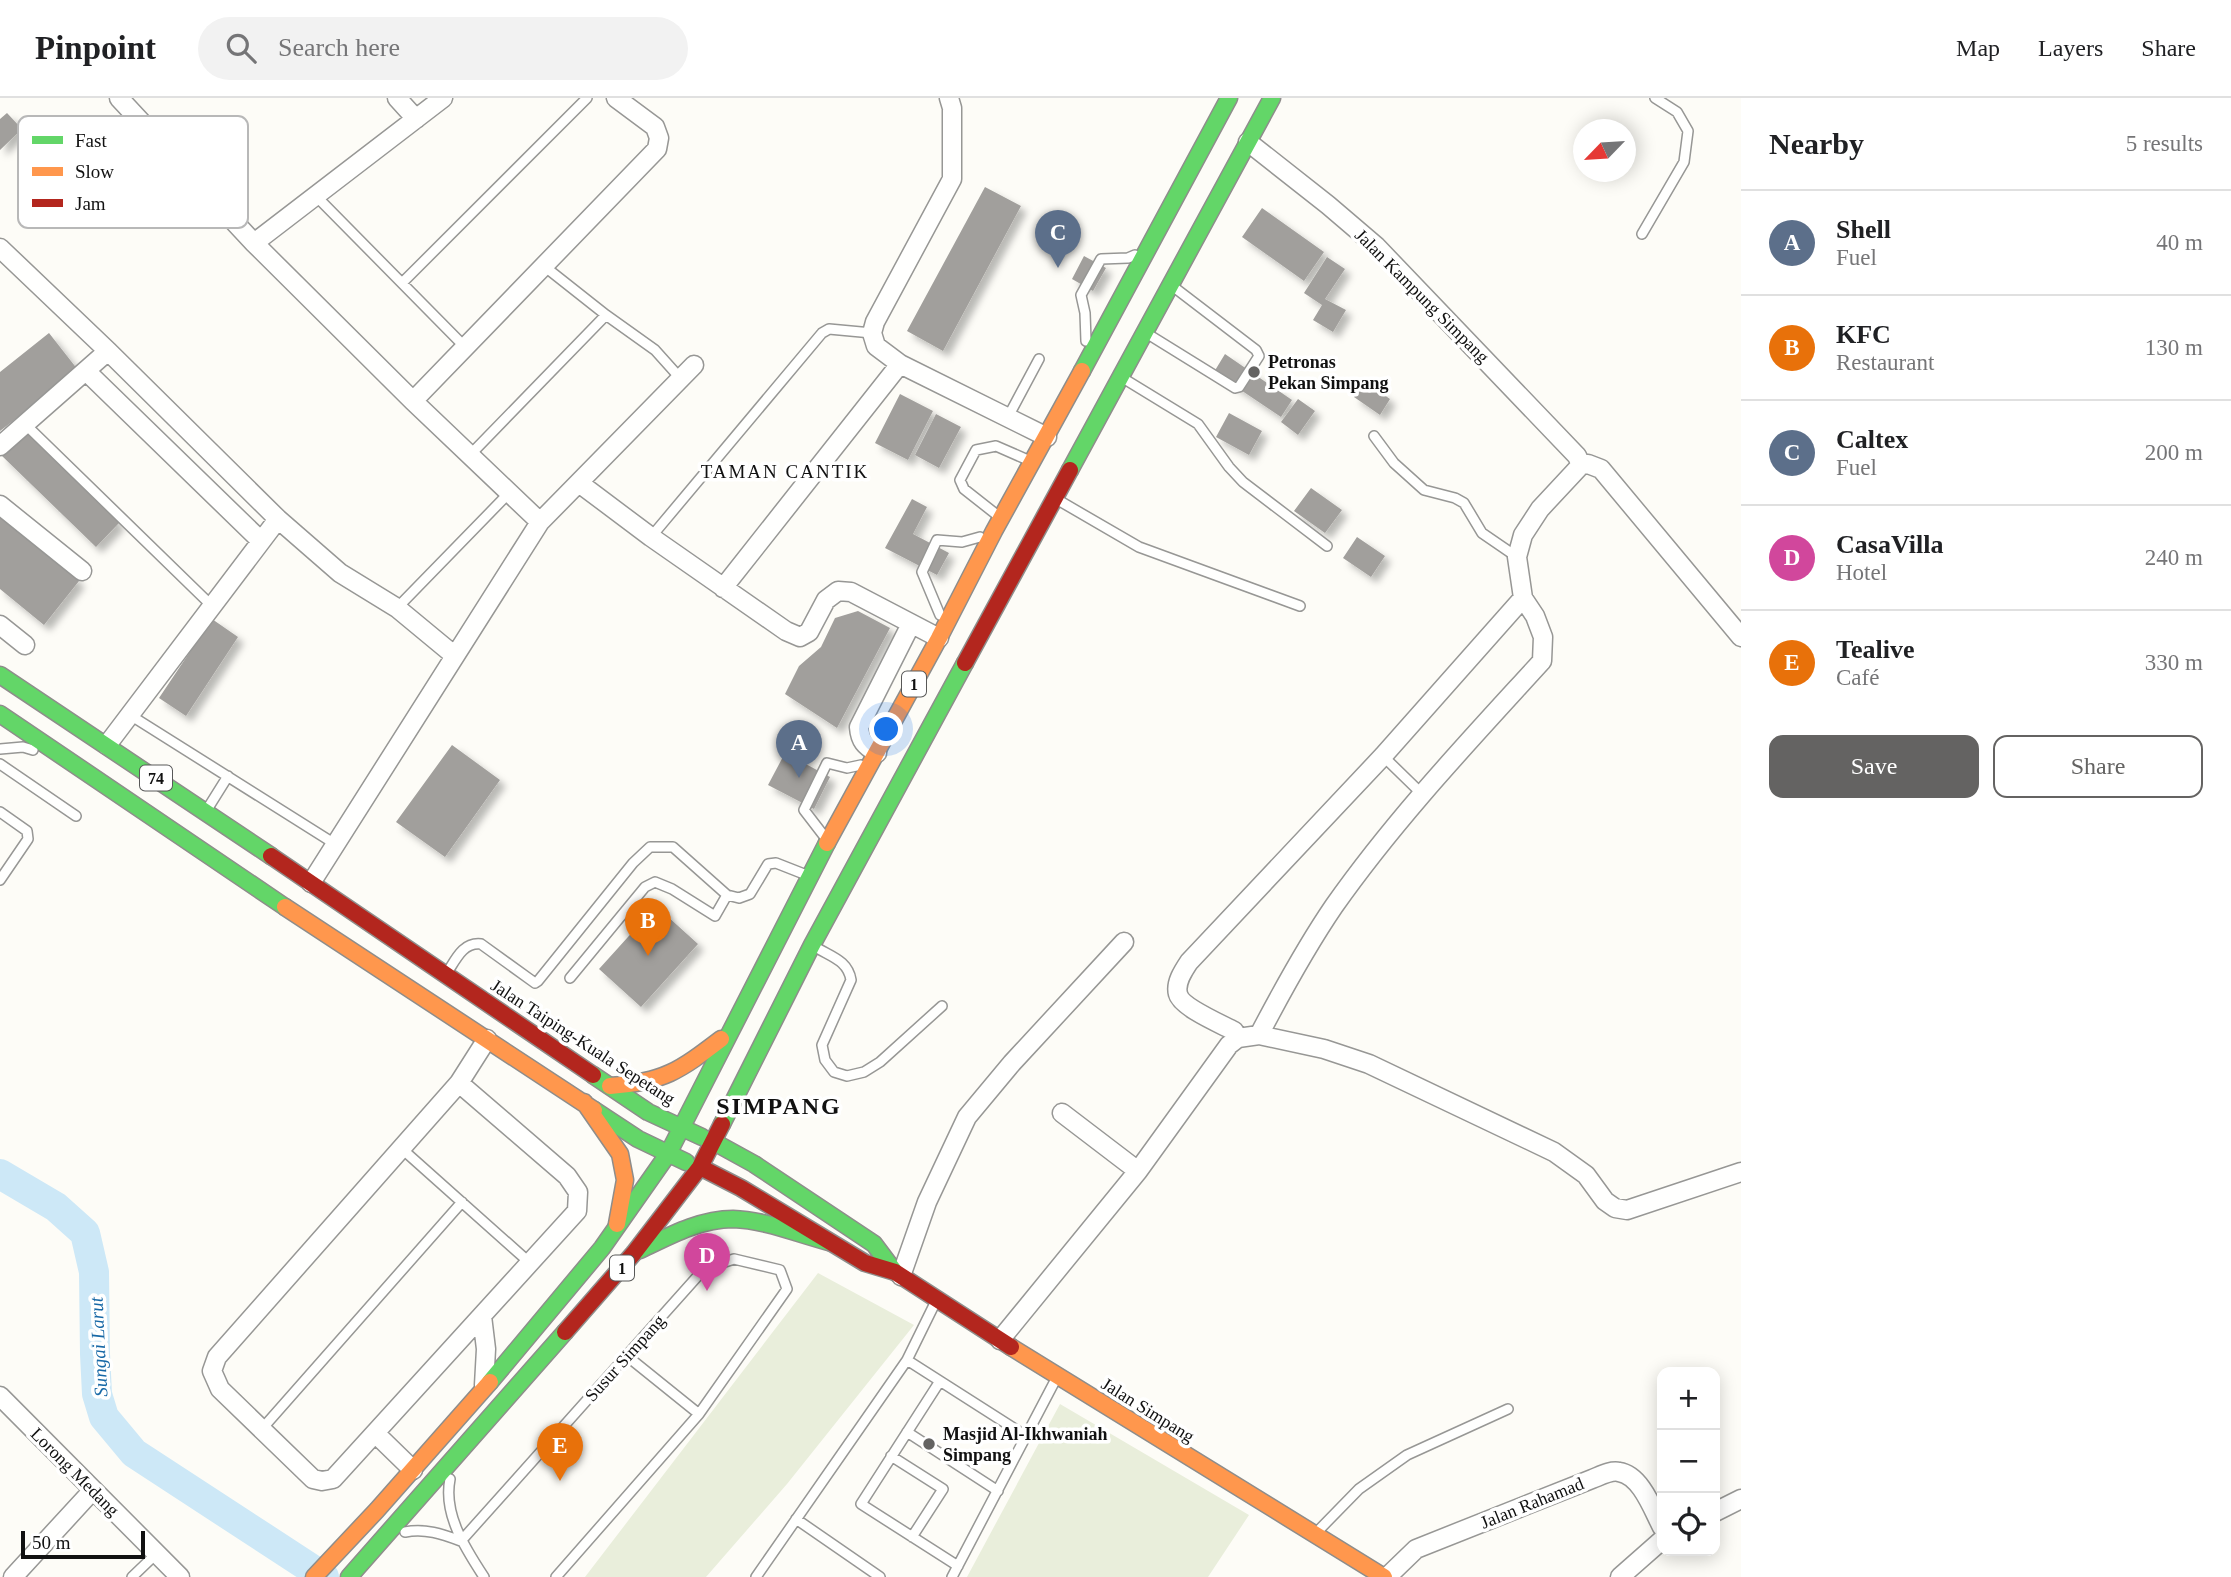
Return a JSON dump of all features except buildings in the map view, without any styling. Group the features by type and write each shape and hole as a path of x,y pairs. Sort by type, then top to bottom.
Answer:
{"main road":[{"path":"1238,105 1254,112 1271,99"},
{"name":"1","path":"349,1577 460,1454 634,1253 700,1167 812,946 1271,99"},
{"name":"1","path":"314,1577 354,1536 530,1337 615,1233 668,1154 809,876 942,632 997,524 1087,364 1194,162 1238,105"},
{"path":"1194,162 1205,156 1217,158 1225,171 1225,185"},
{"name":"Jalan Taiping-Kuala Sepetang","path":"0,675 206,811 648,1112 714,1142 754,1164 874,1244 898,1274"},
{"name":"74","path":"0,714 274,900 638,1139 741,1188 865,1263 898,1274"},
{"path":"610,1086 648,1083 673,1073 691,1063 730,1032"},
{"path":"584,1102 620,1154 625,1180 615,1233"},
{"path":"634,1253 703,1223 732,1219 756,1222 829,1242"},
{"name":"Jalan Simpang","path":"898,1274 1057,1377 1378,1575"}],"street":[{"path":"119,98 136,116"},
{"path":"397,98 416,119"},
{"path":"254,243 443,98"},
{"path":"413,401 657,149 659,138 655,127 616,98"},
{"path":"949,98 952,108 952,179 875,321 872,333 876,346 900,364 1047,436"},
{"name":"Jalan Kampung Simpang","path":"1248,142 1376,246 1577,456 1581,465"},
{"path":"240,228 413,401 540,522"},
{"path":"0,248 278,519 340,573 397,608 455,656"},
{"path":"0,446 108,351"},
{"path":"723,588 900,364"},
{"path":"311,883 540,522 694,365"},
{"path":"86,371 261,541"},
{"path":"1259,1035 1290,976 1334,906 1422,794 1542,661 1543,637 1535,616 1523,598 1517,557 1523,535 1539,509 1581,465 1588,464 1601,469 1741,637"},
{"path":"579,483 723,588 786,631 800,637 809,632 826,600 838,591 851,592 911,624 942,632"},
{"path":"0,505 82,571"},
{"path":"107,745 278,519"},
{"path":"1238,1038 1234,1031 1181,1002 1177,991 1181,975 1189,962 1382,756 1523,598"},
{"path":"875,757 860,738 859,727 911,624"},
{"path":"0,625 25,645"},
{"path":"898,1274 927,1202 967,1117 1012,1063 1124,942"},
{"path":"1000,1340 1138,1171 1229,1045 1238,1038 1259,1035 1324,1049 1369,1064 1554,1152 1586,1175 1605,1201 1615,1208 1627,1210 1741,1172"},
{"path":"459,1083 567,1175 578,1192 577,1211 333,1479 313,1479 220,1389 212,1371 217,1357 459,1083 486,1039"},
{"path":"1062,1113 1138,1171"},
{"path":"482,1316 486,1349 484,1389"},
{"name":"Lorong Medang","path":"0,1396 180,1577"},
{"path":"375,1433 413,1470"},
{"name":"Jalan Rahamad","path":"1378,1575 1416,1549 1617,1471 1630,1476 1642,1489 1657,1518"},
{"path":"12,1577 92,1491"},
{"path":"1720,1510 1741,1499"},
{"path":"1620,1577 1657,1544"}],"lane":[{"path":"401,283 587,98"},
{"path":"1642,233 1684,162 1688,131 1677,112 1655,98"},
{"path":"315,195 465,347"},
{"path":"1087,364 1082,295 1101,259 1128,258 1149,248"},
{"path":"544,266 655,350 681,379"},
{"path":"1145,332 1235,388 1239,387 1259,356 1256,350 1171,285"},
{"path":"470,455 606,315"},
{"path":"652,537 822,333 829,329 872,333"},
{"path":"1008,417 1039,359"},
{"path":"1121,377 1198,424 1243,482 1327,546"},
{"path":"24,424 212,606"},
{"path":"1374,436 1394,463 1424,490 1464,503 1482,533 1517,557"},
{"path":"942,632 922,572 937,540 962,542 977,538 997,524 964,489 960,480 976,450 996,446 1033,462"},
{"path":"397,608 509,493"},
{"path":"1055,498 1139,547 1300,606"},
{"path":"130,715 335,844"},
{"path":"0,749 23,747 69,761"},
{"path":"1382,756 1422,794"},
{"path":"827,847 818,827 804,810 827,763 847,768 875,757"},
{"path":"0,764 75,816"},
{"path":"206,811 228,776"},
{"path":"0,812 27,831 28,839 0,880"},
{"path":"445,975 466,946 473,943 481,944 535,983 633,863 650,847 673,847 727,895 739,898 750,894 768,864 776,863 809,876"},
{"path":"570,978 645,887 655,882 672,889 715,916 727,895"},
{"path":"812,946 844,964 851,980 822,1045 825,1060 834,1072 847,1076 864,1072 880,1062 942,1006"},
{"path":"401,1148 530,1263"},
{"path":"261,1430 462,1202"},
{"name":"Susur Simpang","path":"461,1541 705,1269 734,1259 780,1270 787,1289 699,1414"},
{"path":"756,1577 907,1360 936,1299"},
{"path":"556,1577 699,1414 627,1356"},
{"path":"907,1360 1026,1436"},
{"path":"952,1577 1057,1377"},
{"path":"940,1381 861,1503 958,1566"},
{"path":"1314,1535 1359,1489 1408,1455 1508,1409"},
{"path":"907,1432 998,1491"},
{"path":"460,1454 449,1481 449,1502 461,1541 484,1577"},
{"path":"891,1456 943,1489 912,1537"},
{"path":"796,1519 880,1577"},
{"path":"388,1535 415,1530 434,1532 461,1541"},
{"path":"132,1577 157,1553"}],"green space":[{"path":"818,1273 914,1325 787,1484 706,1577 585,1577"},
{"path":"1060,1404 1249,1515 1208,1577 967,1577"}],"waterway":[{"name":"Sungai Larut","path":"0,1174 56,1207 85,1233 94,1272 97,1394 104,1417 134,1453 324,1577"}],"traffic: fast":[{"path":"1082,371 1229,98"},
{"path":"1070,470 1272,98"},
{"path":"722,1124 812,945 965,663"},
{"path":"0,675 271,856"},
{"path":"0,714 285,907"},
{"path":"490,1382 602,1248 668,1154 827,843"},
{"path":"593,1075 648,1112 702,1137"},
{"path":"594,1110 638,1139 686,1162"},
{"path":"714,1142 754,1164 874,1244 895,1272"},
{"path":"640,1250 697,1225 733,1219 769,1225 829,1242"},
{"path":"349,1577 565,1332"}],"traffic: slow":[{"path":"827,843 1082,371"},
{"path":"285,907 594,1110"},
{"path":"610,1086 658,1078 670,1073 721,1039"},
{"path":"584,1102 620,1154 625,1180 617,1224"},
{"path":"1011,1347 1384,1577"},
{"path":"314,1577 490,1382"}],"traffic: jam":[{"path":"965,663 1070,470"},
{"path":"271,856 593,1075"},
{"path":"565,1332 634,1253 700,1167 722,1124"},
{"path":"700,1167 741,1188 865,1263 895,1272 1011,1347"}],"place":[{"name":"Caltex","path":"1058,268"},
{"name":"Petronas Pekan Simpang","path":"1254,372"},
{"name":"Shell","path":"799,778"},
{"name":"KFC","path":"648,956"},
{"name":"CasaVilla","path":"707,1291"},
{"name":"Masjid Al-Ikhwaniah Simpang","path":"929,1444"},
{"name":"Tealive","path":"560,1481"}],"district":[{"name":"TAMAN CANTIK","path":"785,471"},
{"name":"SIMPANG","path":"779,1106"}]}
